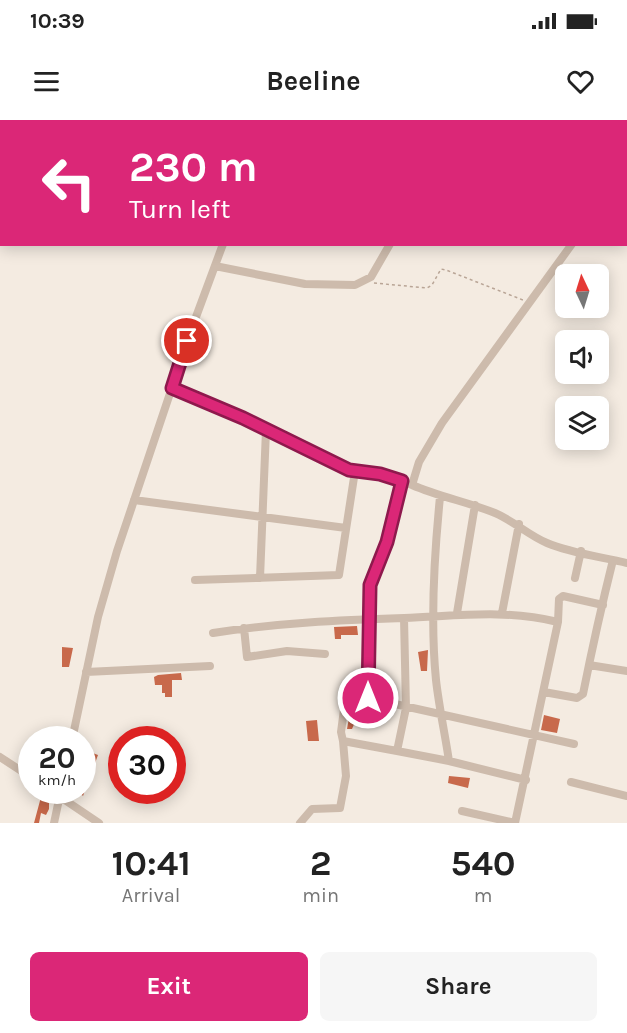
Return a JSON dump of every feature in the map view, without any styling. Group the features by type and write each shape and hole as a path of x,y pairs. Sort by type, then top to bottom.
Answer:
{"street":[{"path":"75,726 98,617 134,500 222,246"},
{"path":"215,266 312,285 355,285 373,274 389,246"},
{"path":"412,485 424,450 571,246"},
{"path":"172,388 349,470 380,474 440,497 474,505 519,524 534,537 549,544 627,563"},
{"path":"260,578 266,430"},
{"path":"195,580 339,575 354,471"},
{"path":"368,698 370,585 387,542 402,481"},
{"path":"440,497 434,554 436,679 449,762"},
{"path":"134,500 346,528"},
{"path":"457,613 474,505"},
{"path":"502,613 519,524"},
{"path":"574,578 581,551"},
{"path":"544,692 581,697 613,560"},
{"path":"462,811 515,823 558,622 559,599 563,596 603,605"},
{"path":"213,633 243,628 457,613 530,615 558,622"},
{"path":"397,751 406,708 404,618"},
{"path":"243,628 247,657 286,651 326,654"},
{"path":"86,672 210,666"},
{"path":"589,666 627,671"},
{"path":"300,823 312,809 340,808 346,776 341,732 345,702 353,698 368,698 574,744"},
{"path":"343,741 526,780"},
{"path":"0,757 18,769"},
{"path":"571,782 627,796"},
{"path":"54,823 58,804"},
{"path":"73,804 99,823"}],"path":[{"path":"363,281 427,288 432,285 441,269 530,303"}],"building":[{"path":"357,626 358,635 341,635 341,639 335,639 334,627"},
{"path":"62,647 73,648 69,667 62,667"},
{"path":"428,650 427,671 421,671 418,652"},
{"path":"181,673 182,680 172,680 172,697 165,697 165,693 162,693 162,685 155,685 154,677"},
{"path":"351,707 365,711 363,716 358,715 352,729 347,729"},
{"path":"544,715 560,719 557,733 541,730"},
{"path":"317,720 319,741 308,741 306,721"},
{"path":"449,776 470,778 468,788 448,783"},
{"path":"39,804 49,804 46,815 41,813 39,823 34,823"}],"route":[{"path":"187,341 172,388 243,418 349,470 380,474 402,481 387,542 370,585 368,698"}]}
